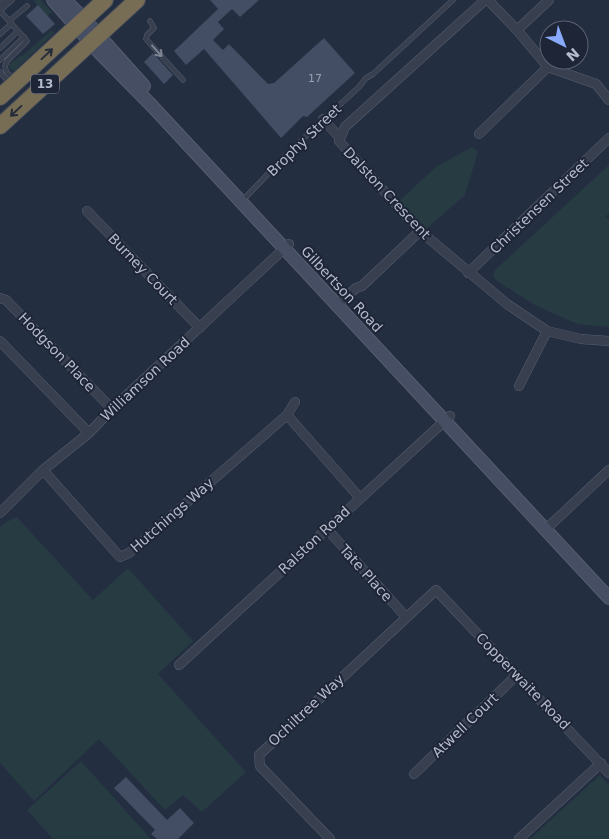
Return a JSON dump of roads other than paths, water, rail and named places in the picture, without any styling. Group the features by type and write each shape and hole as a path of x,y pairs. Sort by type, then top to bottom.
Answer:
{"highway":[{"name":"13","path":"3,95 105,0"},
{"name":"13","path":"0,126 137,0"}],"street":[{"name":"Gilbertson Road","path":"53,0 80,23 95,39 547,527 609,598"},
{"name":"Gilbertson Road","path":"65,0 80,23"},
{"path":"487,0 517,30 539,56"},
{"name":"Dalston Crescent","path":"487,0 345,127 339,141 420,231 507,304 547,330 581,338 609,340"},
{"path":"517,30 549,0"},
{"path":"479,134 545,70"},
{"path":"556,70 596,84 609,100"},
{"path":"323,120 340,138"},
{"name":"Christensen Street","path":"468,273 609,138"},
{"name":"Burney Court","path":"87,211 200,328"},
{"path":"341,305 356,288 362,286 420,231"},
{"name":"Williamson Road","path":"0,512 43,470 89,433 112,409 287,246"},
{"name":"Hodgson Place","path":"0,298 6,300 112,409"},
{"path":"519,386 547,330"},
{"path":"0,341 89,433"},
{"name":"Hutchings Way","path":"43,470 120,557 129,554 287,415 295,402"},
{"path":"287,415 360,498"},
{"name":"Ralston Road","path":"179,665 447,419"},
{"path":"547,527 609,470"},
{"name":"Gilbertson Road","path":"547,527 609,589"},
{"name":"Tate Place","path":"327,529 406,617"},
{"name":"Ochiltree Way","path":"330,839 260,766 259,755 436,590"},
{"name":"Copperwaite Road","path":"436,590 609,773"},
{"name":"Atwell Court","path":"414,774 517,675"},
{"path":"519,839 601,763"}],"lane":[{"path":"0,6 6,0"},
{"path":"12,0 0,11 24,38 26,43 5,64 6,70 12,77 24,76"},
{"name":"Brophy Street","path":"244,200 290,151 359,87 366,78 373,74 453,0"},
{"path":"0,34 9,21 26,6"},
{"path":"0,22 9,21"},
{"path":"150,21 154,28 147,35 146,39 183,80"},
{"path":"14,54 11,56 1,46 18,31"},
{"path":"0,60 24,38"},
{"path":"0,72 8,82 3,95"}]}
